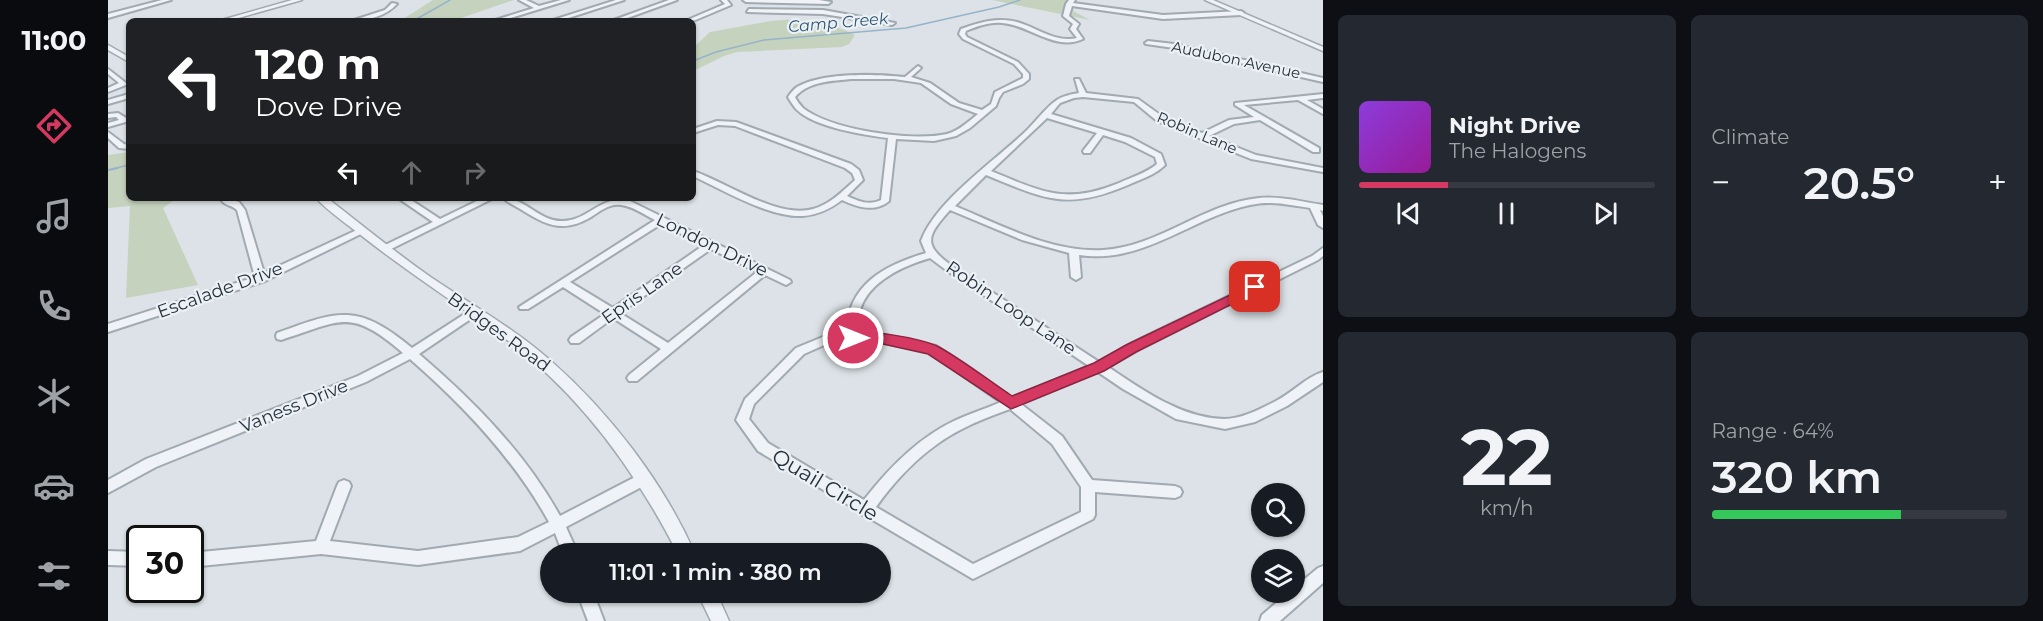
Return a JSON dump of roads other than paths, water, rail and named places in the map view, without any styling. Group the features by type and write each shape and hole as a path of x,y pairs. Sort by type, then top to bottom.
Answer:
{"street":[{"path":"108,16 168,0"},
{"path":"232,18 299,0"},
{"path":"522,0 538,8"},
{"path":"505,18 566,0"},
{"path":"563,18 621,0"},
{"path":"623,18 674,0"},
{"path":"696,18 728,5 724,0"},
{"path":"746,0 828,2"},
{"path":"790,0 794,10"},
{"path":"1208,0 1323,49"},
{"path":"983,113 953,103 932,86 907,78 816,81 800,87 792,94 795,105 821,120 852,130 892,137 927,139 949,136 983,113 994,105 994,97 998,92 1018,86 1026,79 1026,74 1020,66 965,38 962,31 981,20 1004,18 1026,22 1053,36 1056,40 1071,42 1079,41 1079,37 1073,30 1076,24 1066,16 1071,2 1162,17 1242,13"},
{"path":"364,18 387,11 394,4"},
{"path":"749,11 823,12 892,23"},
{"name":"Audubon Avenue","path":"1148,44 1174,46 1323,80"},
{"path":"110,50 126,47"},
{"path":"110,50 126,58"},
{"path":"907,78 918,68"},
{"path":"108,71 124,84 108,90"},
{"path":"1077,80 1083,95"},
{"name":"Robin Lane","path":"1046,115 1062,100 1083,95 1136,100 1160,119 1263,160 1323,170"},
{"path":"1316,150 1238,104 1323,96"},
{"path":"108,102 126,97"},
{"path":"1298,98 1323,112"},
{"path":"108,116 116,115 126,119"},
{"path":"985,172 1030,190 1067,198 1091,194 1153,171 1161,165 1158,156 1149,150 1046,115"},
{"name":"Robin Loop Lane","path":"1046,115 985,172 927,232 927,246 932,254 949,268 1099,367 1180,416 1225,424 1251,419 1283,403 1323,376"},
{"path":"1203,136 1232,122 1262,118"},
{"path":"108,125 126,119"},
{"path":"696,130 717,123 736,124 848,166 856,172 859,180 842,197 812,213 784,212 696,174"},
{"path":"1087,151 1101,132"},
{"path":"108,134 122,146 126,147"},
{"path":"842,197 868,206 885,201 892,137"},
{"path":"226,201 236,204 241,210 261,279"},
{"name":"Bridges Road","path":"325,201 362,231 474,312 520,342 575,391 606,427 644,479 670,519 682,543"},
{"path":"407,201 439,222"},
{"path":"386,248 484,201"},
{"name":"London Drive","path":"513,201 558,224 572,223 605,204 615,201 626,203 786,282"},
{"path":"950,207 1040,241 1074,251 1106,253 1125,249 1248,202 1272,201 1319,208 1323,225"},
{"path":"524,307 661,220"},
{"name":"Escalade Drive","path":"108,328 261,279 362,231"},
{"name":"Epris Lane","path":"574,340 710,245"},
{"path":"1074,251 1076,277"},
{"path":"865,510 885,483 935,438 958,425 1099,367 1315,258 1323,251"},
{"path":"853,338 852,319 856,306 864,293 890,270 932,254"},
{"path":"633,378 764,271"},
{"path":"563,282 669,349"},
{"name":"Vaness Drive","path":"108,487 151,463 362,379 412,353 474,312"},
{"path":"281,336 321,322 339,319 365,321 412,353 474,411 528,474 560,525 567,543"},
{"name":"Quail Circle","path":"874,337 932,350 1011,403 1057,440 1088,486 1088,515 973,572 865,510 763,447 742,420 749,402 800,351 830,338 853,338 874,337"},
{"path":"204,559 321,547 418,558 520,544 644,479"},
{"path":"321,547 344,486"},
{"path":"1088,486 1175,492"},
{"path":"108,558 126,559"},
{"path":"1268,621 1323,573"},
{"path":"589,603 596,621"},
{"path":"711,603 720,621"}],"waterway":[{"path":"418,18 450,0"},
{"name":"Camp Creek","path":"696,60 716,52 764,40 906,28 1020,0"},
{"name":"Camp Creek","path":"112,169 126,166"},
{"name":"Camp Creek","path":"108,170 118,168"}]}
